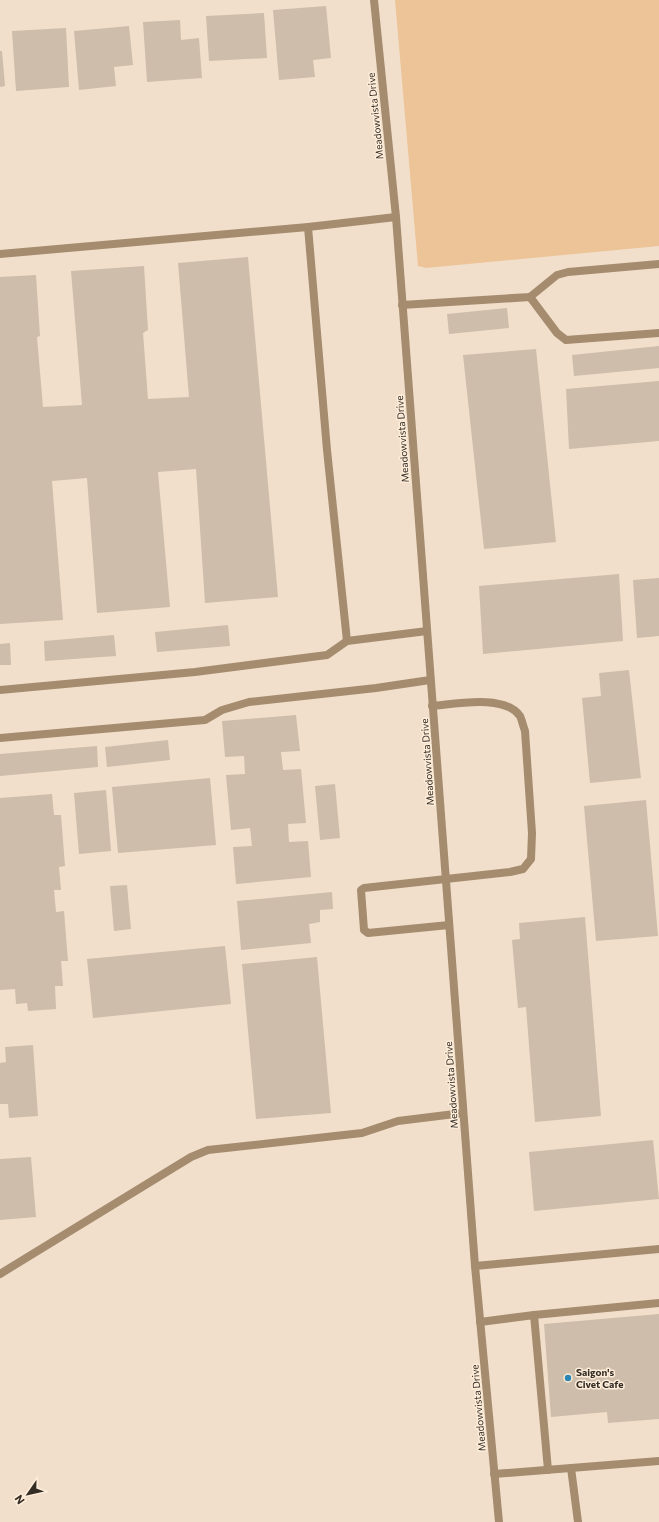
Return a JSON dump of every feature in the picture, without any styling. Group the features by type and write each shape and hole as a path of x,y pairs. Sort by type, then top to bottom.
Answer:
{"street":[{"name":"Meadowvista Drive","path":"374,0 396,217 475,1266 499,1522"},
{"path":"0,254 308,227 396,217"},
{"path":"308,227 347,641"},
{"path":"402,305 530,297 557,275 659,264"},
{"path":"530,297 557,333 566,340 659,333"},
{"path":"0,690 195,672 327,655 347,641 427,631"},
{"path":"0,738 205,720 222,710 249,702 376,688 430,680"},
{"path":"432,706 482,702 509,706 520,716 525,731 527,754 532,833 532,859 523,869 510,872 364,888 361,890 364,930 368,933 449,926"},
{"path":"0,1274 191,1157 208,1150 362,1133 398,1121 463,1113"},
{"path":"475,1266 659,1249"},
{"path":"480,1322 534,1315 659,1304"},
{"path":"534,1315 548,1470"},
{"path":"494,1474 659,1461"},
{"path":"570,1468 578,1522"}],"shaded area":[{"path":"395,0 659,0 659,246 426,268 418,266"}],"building":[{"path":"326,6 331,58 313,60 315,77 279,80 273,10"},
{"path":"264,13 267,58 209,61 206,16"},
{"path":"180,20 181,40 199,38 202,78 147,82 143,22"},
{"path":"129,26 133,65 114,67 116,86 79,90 74,31"},
{"path":"66,28 69,87 16,91 12,31"},
{"path":"0,51 2,51 5,86 0,87"},
{"path":"248,257 278,597 205,603 196,469 158,472 170,607 97,613 87,478 52,481 63,620 0,624 0,277 36,275 40,336 37,337 43,407 82,405 71,271 144,266 148,330 143,333 148,399 189,397 178,263"},
{"path":"507,308 509,328 449,334 447,314"},
{"path":"659,346 659,368 574,376 572,355"},
{"path":"536,349 556,542 484,549 463,355"},
{"path":"659,381 659,441 569,449 566,389"},
{"path":"619,574 623,641 483,654 479,586"},
{"path":"659,578 659,636 637,638 633,580"},
{"path":"228,625 230,646 157,652 155,632"},
{"path":"114,635 116,656 45,661 44,641"},
{"path":"10,643 11,665 0,665 0,644"},
{"path":"629,670 641,778 590,783 582,698 601,696 599,673"},
{"path":"296,715 300,751 281,752 283,770 301,769 306,823 288,824 289,842 308,841 311,877 236,884 233,847 252,846 250,828 231,830 226,775 245,774 244,756 225,757 222,721"},
{"path":"168,740 170,760 107,767 105,747"},
{"path":"97,746 98,767 0,776 0,754"},
{"path":"210,778 216,845 118,853 112,787"},
{"path":"335,784 340,838 320,840 315,786"},
{"path":"106,790 111,851 79,854 74,793"},
{"path":"52,794 54,815 61,815 65,866 59,867 61,890 54,890 56,912 64,911 68,961 61,961 63,986 55,986 56,1009 28,1011 27,1003 16,1004 15,989 0,990 0,798"},
{"path":"646,800 658,936 596,941 584,806"},
{"path":"127,885 131,929 114,931 110,886"},
{"path":"332,892 333,909 320,910 320,922 309,924 311,943 241,950 237,901"},
{"path":"585,917 601,1116 535,1122 526,1007 518,1008 512,940 520,939 519,923"},
{"path":"225,946 231,1004 93,1018 87,959"},
{"path":"317,957 331,1113 256,1119 242,964"},
{"path":"33,1045 38,1116 9,1118 8,1104 0,1104 0,1063 6,1062 5,1047"},
{"path":"653,1140 659,1199 534,1211 529,1152"},
{"path":"31,1157 36,1217 0,1220 0,1159"},
{"path":"659,1314 659,1419 608,1423 607,1412 551,1417 544,1324"}],"place":[{"name":"Saigon's Civet Cafe","path":"568,1378"}]}
